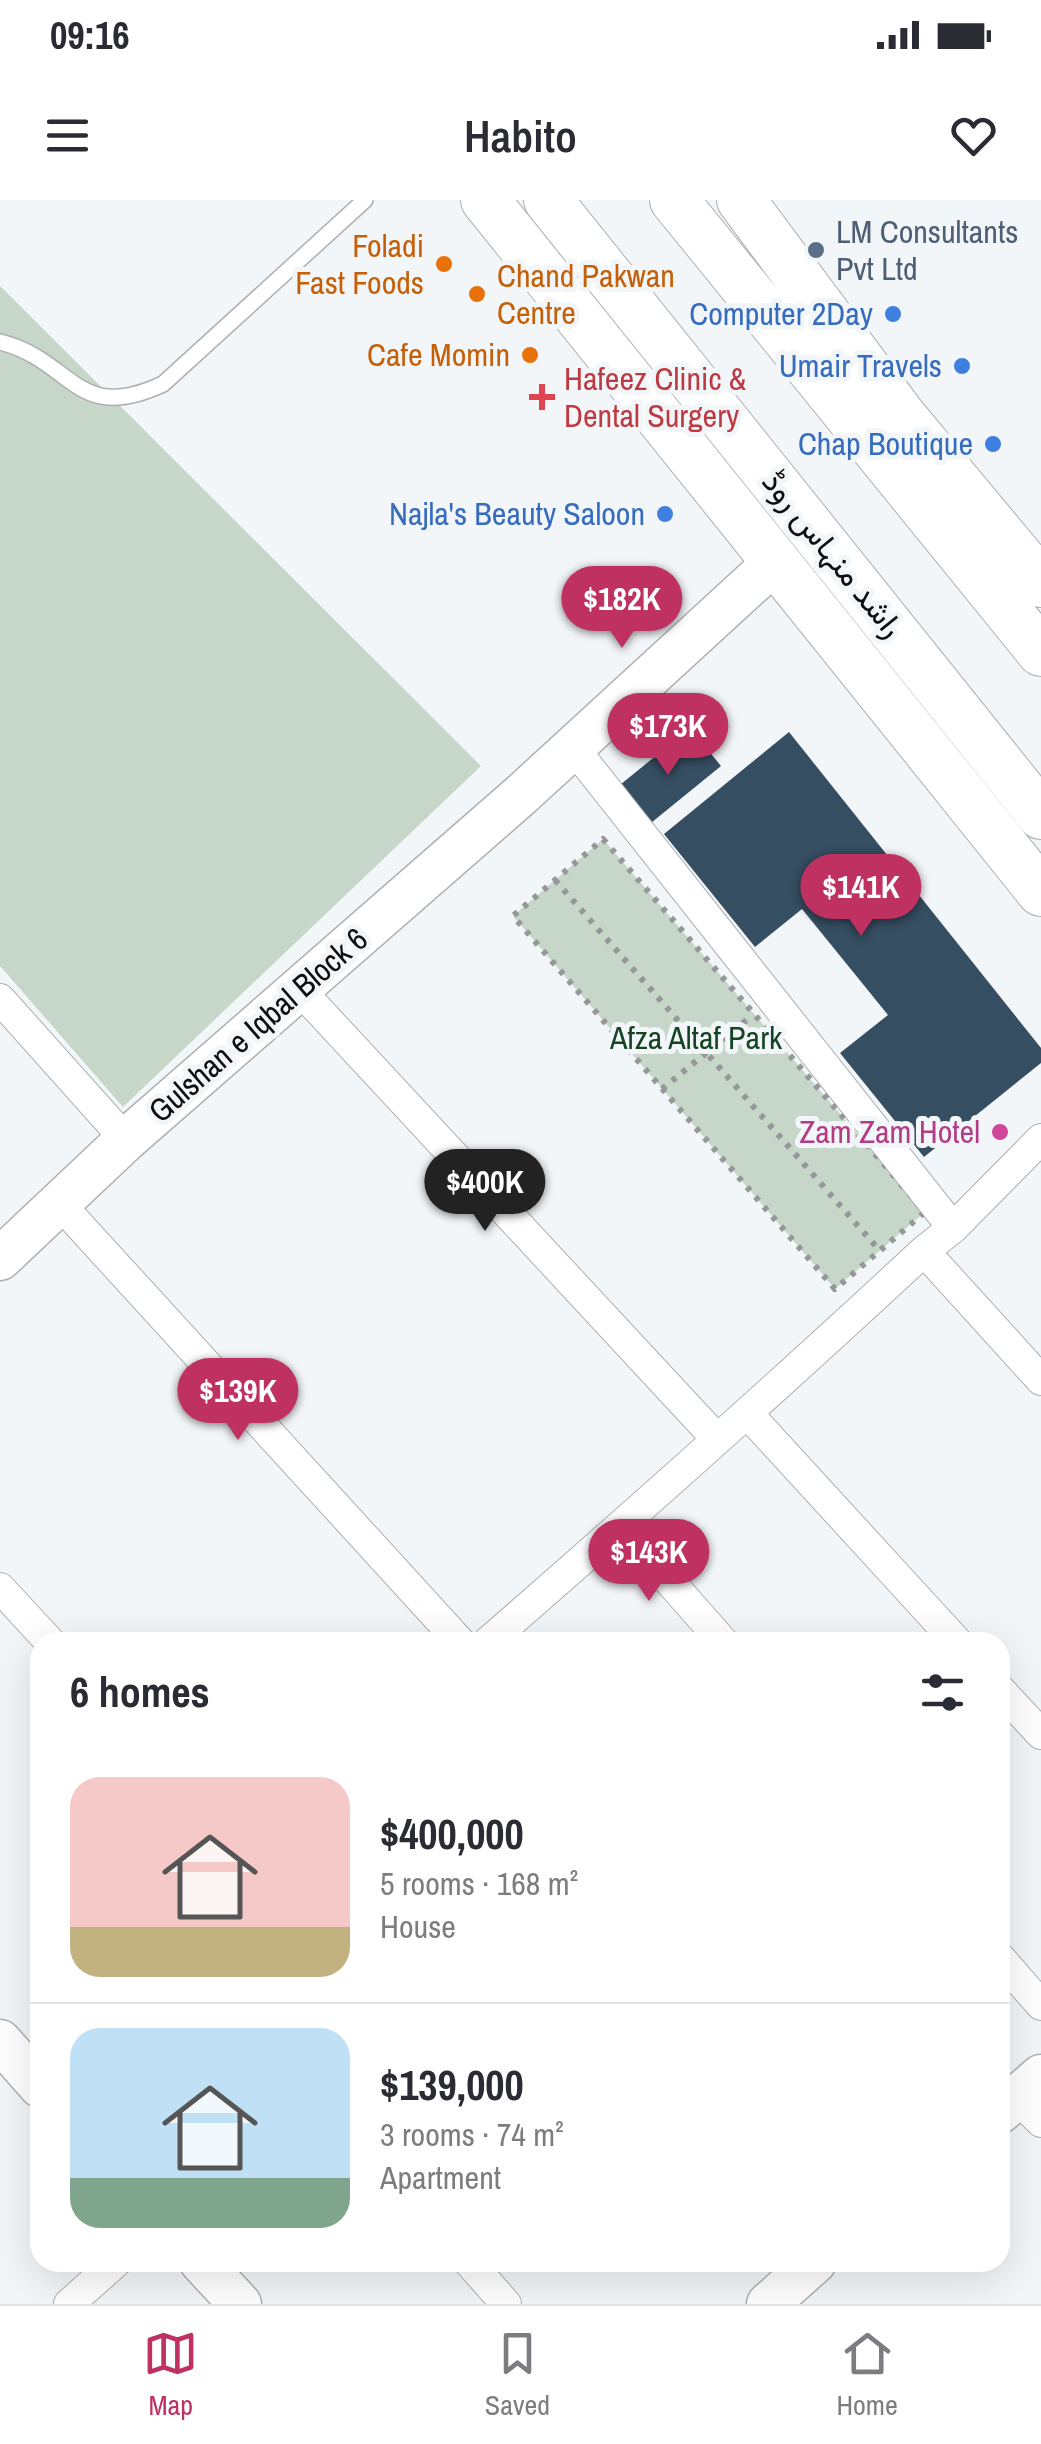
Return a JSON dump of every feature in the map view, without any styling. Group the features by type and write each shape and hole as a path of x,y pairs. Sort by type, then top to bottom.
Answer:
{"main road":[{"path":"485,200 1041,892"},
{"name":"راشد منہاس روڈ","path":"548,200 1041,815"},
{"path":"674,200 1041,652"},
{"path":"741,200 902,415 1041,584"}],"street":[{"name":"Gulshan e Iqbal Block 6","path":"0,1259 126,1140 521,795 775,562"},
{"path":"572,746 953,1228"},
{"path":"299,988 716,1438"},
{"path":"0,1000 126,1140"},
{"path":"499,1632 953,1228 1041,1139"},
{"path":"60,1204 451,1632"},
{"path":"924,1251 1041,1380"},
{"path":"748,1414 948,1632"},
{"path":"621,1526 714,1632"},
{"path":"0,1588 41,1632"},
{"path":"1010,1701 1041,1734"},
{"path":"1010,1969 1041,2004"},
{"path":"69,2304 105,2272"},
{"path":"210,2272 240,2304"},
{"path":"477,2272 506,2304"},
{"path":"768,2304 804,2272"}],"lane":[{"path":"0,342 19,347 93,395 114,400 138,396 162,384 364,200"}],"path":[{"path":"603,839 925,1212 880,1251 835,1289 513,916 603,839"},
{"path":"555,880 880,1251"},
{"path":"662,1089 754,1014"}],"green space":[{"path":"0,286 481,766 123,1107 0,966"},
{"name":"Afza Altaf Park","path":"603,839 925,1212 835,1289 513,916"}],"building":[{"path":"690,728 721,766 646,827 615,789"},
{"path":"789,732 1041,1048 1041,1063 924,1157 840,1053 888,1015 802,909 755,947 664,834"}],"place":[{"name":"LM Consultants Pvt Ltd","path":"816,250"},
{"name":"Foladi Fast Foods","path":"444,264"},
{"name":"Chand Pakwan Centre","path":"477,294"},
{"name":"Computer 2Day","path":"893,314"},
{"name":"Cafe Momin","path":"530,355"},
{"name":"Umair Travels","path":"962,366"},
{"name":"Hafeez Clinic & Dental Surgery","path":"542,397"},
{"name":"Chap Boutique","path":"993,444"},
{"name":"Najla's Beauty Saloon","path":"665,514"},
{"name":"Zam Zam Hotel","path":"1000,1132"}]}
